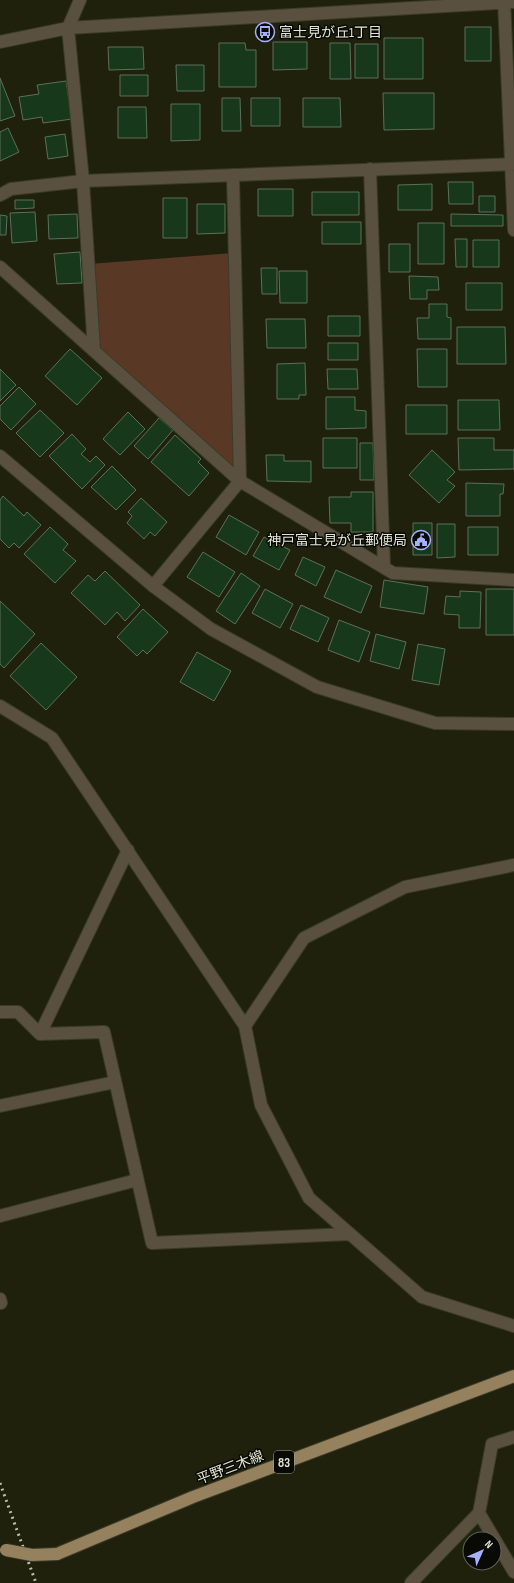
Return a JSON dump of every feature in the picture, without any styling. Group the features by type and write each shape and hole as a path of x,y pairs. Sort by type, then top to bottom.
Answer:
{"main road":[{"name":"平野三木線","path":"3,1549 32,1555 57,1554 193,1497 514,1376"}],"street":[{"path":"80,0 68,28 83,181 94,350"},
{"path":"0,42 68,28 507,1 514,230"},
{"path":"0,195 11,189 83,181 512,164"},
{"path":"370,169 384,568"},
{"path":"153,586 240,481 233,175"},
{"path":"0,267 240,481 393,572 514,580"},
{"path":"0,456 153,586 211,630 317,687 435,722 514,724"},
{"path":"0,706 52,738 245,1026 261,1105 309,1198 422,1297 514,1326"},
{"path":"40,1034 128,850"},
{"path":"245,1026 304,938 405,887 514,865"},
{"path":"0,1012 18,1012 40,1034 104,1032 152,1243 349,1234"},
{"path":"0,1106 115,1082"},
{"path":"0,1216 137,1180"},
{"path":"411,1583 480,1513 492,1444 514,1437"},
{"path":"480,1513 514,1572"}],"shaded area":[{"path":"234,253 240,481 94,350 89,264"}],"building":[{"path":"465,27 491,27 491,61 465,61"},
{"path":"384,38 423,38 423,79 384,79"},
{"path":"273,42 307,42 307,69 273,70"},
{"path":"219,43 245,43 246,50 256,50 256,87 219,87"},
{"path":"330,43 350,43 351,79 330,79"},
{"path":"355,44 378,44 378,78 355,78"},
{"path":"108,47 143,47 144,69 109,70"},
{"path":"176,65 204,65 204,91 177,91"},
{"path":"120,75 148,75 148,96 120,96"},
{"path":"0,78 15,116 0,121"},
{"path":"66,81 72,119 43,123 42,117 23,120 19,97 39,94 37,85"},
{"path":"383,93 434,93 434,129 384,130"},
{"path":"222,98 240,98 241,131 222,131"},
{"path":"251,98 280,98 280,126 251,126"},
{"path":"303,98 340,98 341,127 303,127"},
{"path":"171,104 200,104 200,140 171,141"},
{"path":"118,107 146,107 147,138 118,138"},
{"path":"8,128 19,152 0,161 0,132"},
{"path":"65,134 68,156 48,159 45,137"},
{"path":"448,182 473,182 473,204 449,204"},
{"path":"432,184 432,210 398,210 398,185"},
{"path":"258,189 293,189 293,216 258,216"},
{"path":"312,192 359,192 359,215 312,215"},
{"path":"479,196 495,196 495,212 479,212"},
{"path":"163,198 187,198 187,238 163,238"},
{"path":"15,200 34,200 34,208 15,209"},
{"path":"197,204 225,204 225,233 197,234"},
{"path":"35,212 37,241 12,243 10,213"},
{"path":"77,214 78,238 49,239 48,215"},
{"path":"451,214 503,215 503,226 451,226"},
{"path":"0,215 7,216 6,235 0,235"},
{"path":"322,222 361,222 361,244 322,244"},
{"path":"418,223 444,223 444,264 418,264"},
{"path":"455,239 467,239 467,267 456,267"},
{"path":"473,240 499,240 499,267 473,267"},
{"path":"389,244 410,244 410,272 389,272"},
{"path":"80,252 82,283 57,284 54,254"},
{"path":"261,268 277,268 277,294 262,294"},
{"path":"279,271 307,271 307,303 280,303"},
{"path":"409,276 438,277 439,290 427,290 427,299 410,299"},
{"path":"466,283 502,283 502,310 466,310"},
{"path":"429,304 447,304 447,317 451,318 451,339 418,339 417,318 429,318"},
{"path":"328,316 360,316 360,336 328,336"},
{"path":"266,319 305,319 306,348 267,348"},
{"path":"457,327 505,327 506,364 457,364"},
{"path":"328,343 358,343 358,360 328,360"},
{"path":"70,349 102,378 77,405 45,376"},
{"path":"417,349 447,349 447,387 418,387"},
{"path":"305,363 306,395 299,395 299,399 277,399 277,364"},
{"path":"0,369 16,385 0,401"},
{"path":"327,369 357,369 358,389 328,389"},
{"path":"19,387 36,404 11,430 0,419 0,406"},
{"path":"326,397 355,397 355,410 366,411 366,428 326,429"},
{"path":"458,400 499,400 500,430 458,430"},
{"path":"406,405 447,405 447,434 406,434"},
{"path":"40,410 64,433 40,457 16,433"},
{"path":"128,412 145,429 120,455 103,439"},
{"path":"159,418 173,430 148,459 134,446"},
{"path":"72,434 86,449 81,454 90,462 96,456 105,465 82,489 49,456"},
{"path":"175,435 201,459 198,462 209,473 189,496 151,462"},
{"path":"323,438 357,438 357,468 323,468"},
{"path":"458,438 494,438 494,450 514,450 514,469 459,470"},
{"path":"360,443 373,443 374,480 360,480"},
{"path":"432,450 455,472 447,480 455,486 439,503 409,475"},
{"path":"266,455 284,455 284,461 311,461 311,482 267,481"},
{"path":"112,466 136,490 116,510 91,487"},
{"path":"466,483 504,484 503,494 500,494 500,516 466,516"},
{"path":"351,492 373,492 373,532 351,532 351,523 330,523 329,497 351,497"},
{"path":"3,496 24,516 27,512 41,525 19,548 14,543 9,548 0,539 0,500"},
{"path":"141,498 167,522 155,536 150,532 144,539 127,523 132,516 128,512"},
{"path":"229,515 259,532 246,555 216,537"},
{"path":"413,523 432,523 432,555 413,555"},
{"path":"437,524 455,524 455,557 437,558"},
{"path":"50,527 68,544 63,550 76,561 55,583 24,554"},
{"path":"468,527 498,527 498,555 468,555"},
{"path":"264,537 290,550 279,570 253,556"},
{"path":"203,552 235,572 219,597 187,577"},
{"path":"303,557 325,567 316,586 295,575"},
{"path":"336,570 372,586 361,613 324,597"},
{"path":"105,571 140,605 125,621 117,612 105,625 71,593 88,575 95,581"},
{"path":"241,573 260,586 235,624 216,611"},
{"path":"384,580 428,587 424,614 380,607"},
{"path":"265,589 293,604 280,628 252,613"},
{"path":"486,589 514,589 514,635 486,635"},
{"path":"460,591 481,592 480,628 459,628 459,615 444,614 446,596 460,597"},
{"path":"0,601 35,634 4,668 0,664"},
{"path":"301,605 329,618 318,642 290,629"},
{"path":"143,609 168,632 147,654 143,650 137,656 117,637"},
{"path":"339,620 370,632 359,662 328,650"},
{"path":"376,634 406,642 399,669 370,661"},
{"path":"41,643 77,677 46,710 10,676"},
{"path":"418,644 445,649 439,685 412,680"},
{"path":"197,652 231,671 214,701 180,682"}],"railway":[{"path":"0,1483 36,1583"}],"place":[{"name":"富士見が丘1丁目","path":"265,32"},
{"name":"神戸富士見が丘郵便局","path":"421,540"}]}
